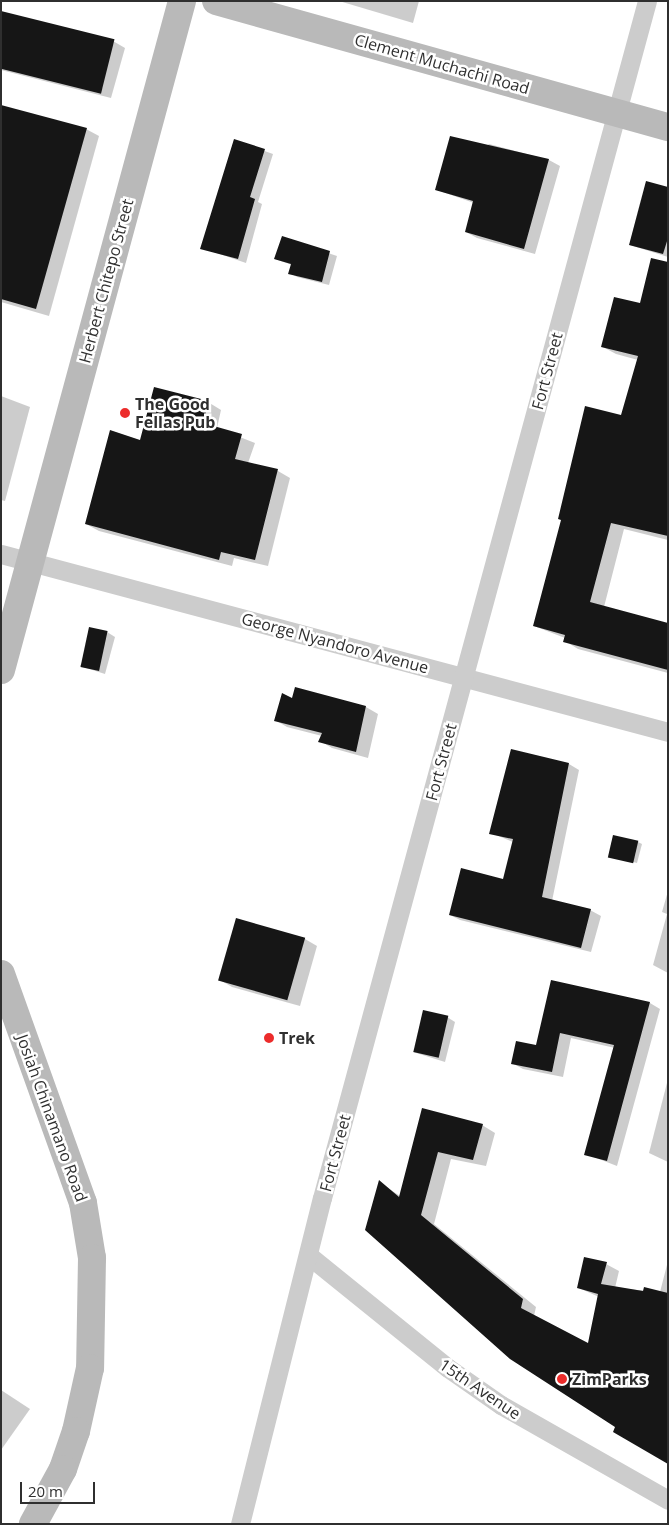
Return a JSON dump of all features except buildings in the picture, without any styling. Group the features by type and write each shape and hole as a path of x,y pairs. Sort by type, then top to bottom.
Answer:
{"street":[{"name":"Herbert Chitepo Street","path":"30,562 182,1"},
{"name":"Clement Muchachi Road","path":"216,1 668,127"},
{"name":"Fort Street","path":"240,1524 308,1255 647,1"},
{"name":"George Nyandoro Avenue","path":"1,554 668,732"},
{"path":"1,670 30,562"},
{"name":"Josiah Chinamano Road","path":"1,974 83,1204 92,1258 90,1368 76,1431 63,1469 50,1498 33,1524"},
{"name":"15th Avenue","path":"308,1255 448,1368 501,1405 668,1500"}],"place":[{"name":"The Good Fellas Pub","path":"125,413"},
{"name":"Trek","path":"269,1038"},
{"name":"ZimParks","path":"562,1379"}]}
